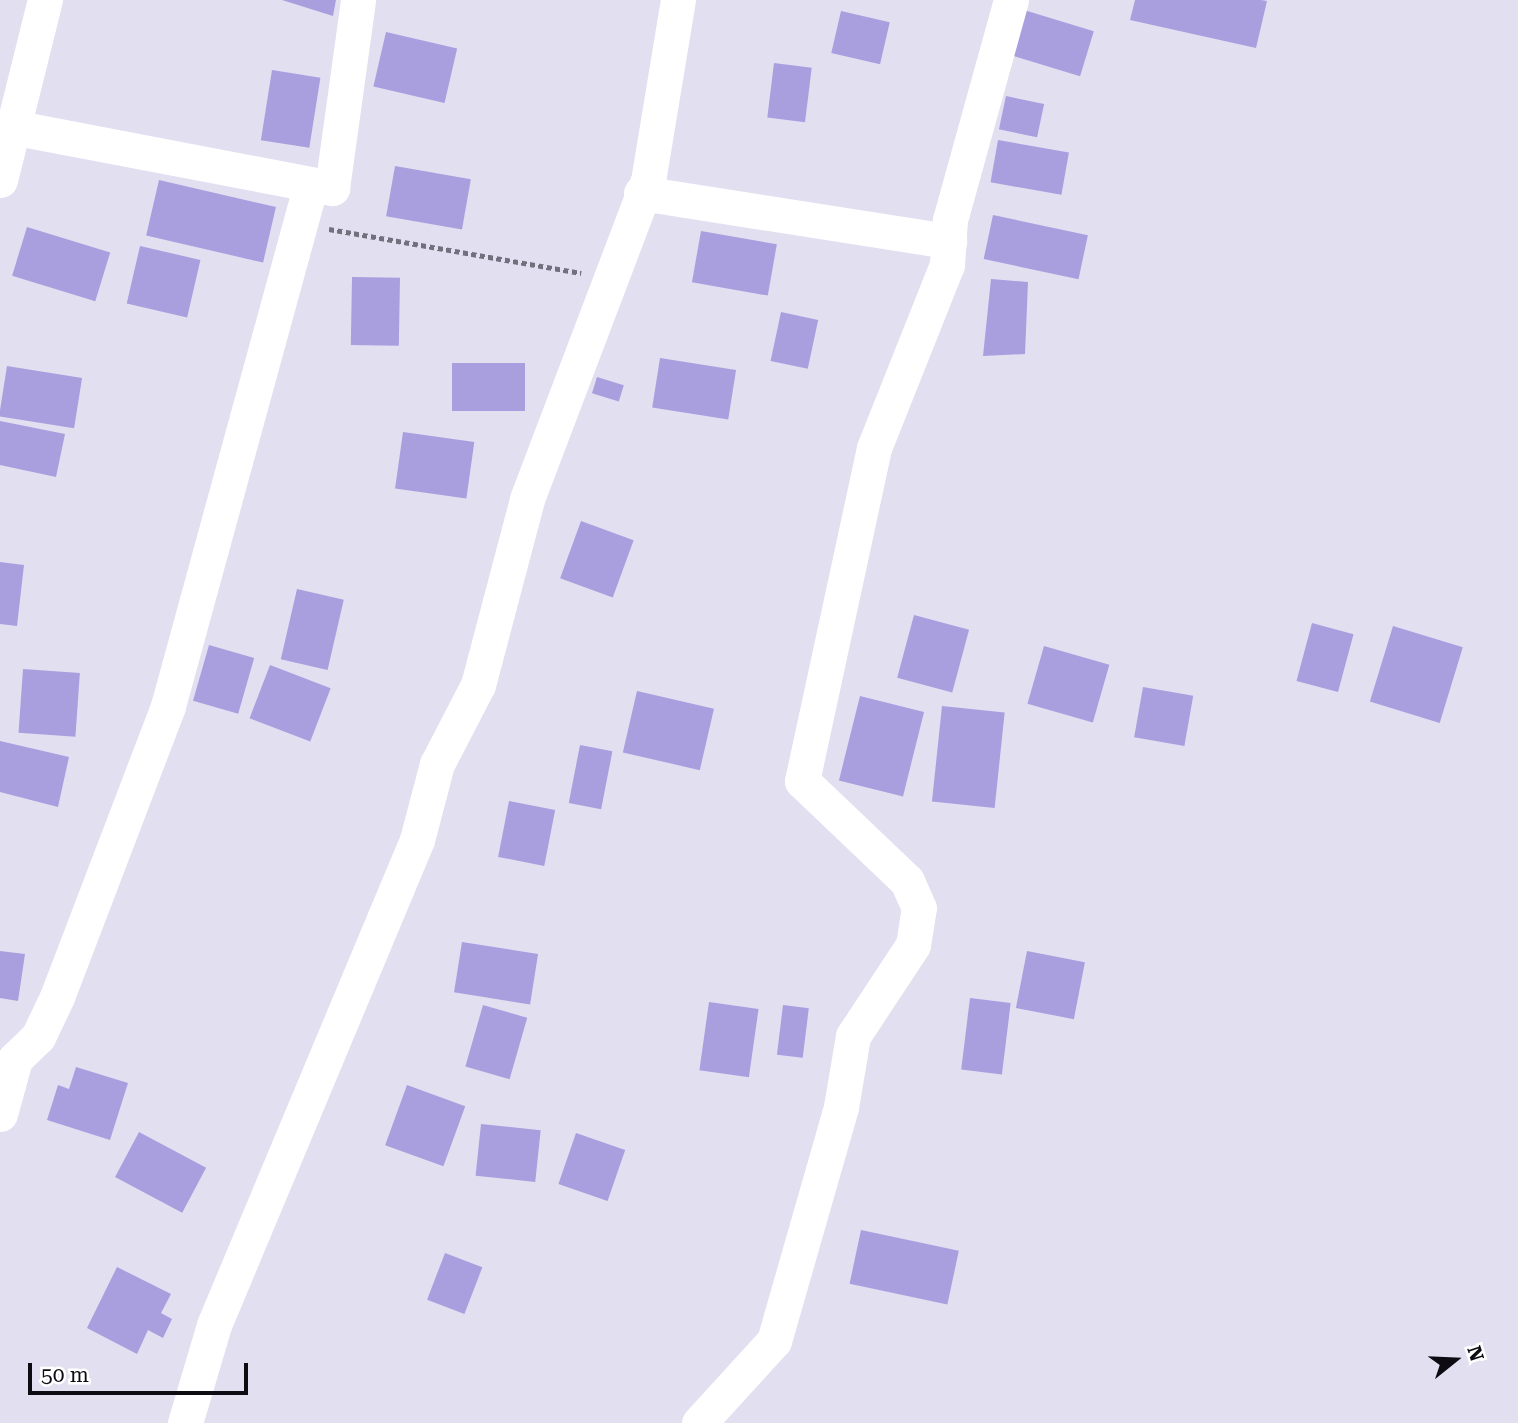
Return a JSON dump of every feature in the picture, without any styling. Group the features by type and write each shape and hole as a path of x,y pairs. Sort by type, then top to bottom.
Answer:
{"street":[{"path":"0,180 13,108 45,0"},
{"path":"13,108 332,188 358,0"},
{"path":"185,1423 214,1325 417,840 437,764 478,685 527,499 604,283 641,193 678,0"},
{"path":"699,1423 774,1340 841,1107 853,1036 913,945 919,908 907,881 802,781 874,448 947,265 948,241 1011,0"},
{"path":"0,1114 15,1059 38,1037 57,997 168,706 311,184"},
{"path":"641,193 948,241"}],"path":[{"path":"301,223 397,244 564,265 604,283"}],"building":[{"path":"282,0 336,0 333,16"},
{"path":"1135,0 1267,1 1256,48 1130,20"},
{"path":"1024,10 1094,31 1080,76 1010,55"},
{"path":"841,11 890,22 880,64 831,53"},
{"path":"386,32 457,48 445,103 373,87"},
{"path":"774,63 812,68 805,122 767,118"},
{"path":"272,70 320,78 309,148 261,140"},
{"path":"1006,96 1044,104 1037,137 999,129"},
{"path":"998,140 1069,153 1061,195 991,182"},
{"path":"395,166 471,179 462,230 386,216"},
{"path":"159,180 276,207 263,263 146,236"},
{"path":"993,215 1088,235 1079,279 984,259"},
{"path":"27,227 110,252 95,301 12,276"},
{"path":"701,231 777,244 768,296 692,282"},
{"path":"140,246 200,260 187,317 127,303"},
{"path":"352,277 400,278 399,346 351,345"},
{"path":"991,279 1028,282 1025,354 983,356"},
{"path":"781,312 818,320 808,369 771,361"},
{"path":"660,358 736,370 728,419 652,407"},
{"path":"452,363 525,363 525,411 452,411"},
{"path":"7,366 82,378 74,428 0,417"},
{"path":"597,377 624,385 619,401 592,393"},
{"path":"0,421 65,434 56,477 0,465"},
{"path":"403,432 474,442 466,498 395,488"},
{"path":"581,521 634,540 613,597 560,578"},
{"path":"0,562 24,565 17,626 0,624"},
{"path":"297,589 344,600 328,670 281,659"},
{"path":"914,615 969,630 952,693 897,678"},
{"path":"1312,623 1354,634 1338,692 1296,681"},
{"path":"1393,626 1463,647 1440,723 1370,702"},
{"path":"209,645 254,658 238,714 193,701"},
{"path":"1044,646 1109,665 1093,722 1027,704"},
{"path":"270,665 331,688 310,742 250,718"},
{"path":"23,669 80,673 75,737 19,733"},
{"path":"1143,687 1193,696 1184,746 1134,737"},
{"path":"637,691 714,709 700,770 623,752"},
{"path":"860,696 924,712 903,796 839,780"},
{"path":"942,706 1005,713 995,808 932,801"},
{"path":"0,741 69,757 58,807 0,792"},
{"path":"580,745 612,751 601,809 569,803"},
{"path":"509,801 555,810 544,866 498,857"},
{"path":"462,942 538,954 530,1004 454,992"},
{"path":"0,951 25,954 18,1001 0,998"},
{"path":"1027,951 1085,962 1074,1019 1016,1008"},
{"path":"970,998 1011,1003 1002,1074 961,1069"},
{"path":"709,1002 759,1009 749,1077 699,1070"},
{"path":"483,1005 527,1018 510,1079 465,1067"},
{"path":"783,1005 809,1008 803,1058 777,1055"},
{"path":"76,1067 128,1083 110,1140 47,1120 58,1085 69,1089"},
{"path":"407,1085 465,1106 443,1166 385,1145"},
{"path":"481,1124 541,1130 535,1182 476,1176"},
{"path":"139,1132 206,1168 182,1213 115,1177"},
{"path":"576,1133 625,1150 608,1201 558,1184"},
{"path":"861,1230 959,1251 947,1305 850,1284"},
{"path":"445,1253 482,1267 464,1314 427,1300"},
{"path":"117,1267 171,1294 161,1313 172,1319 163,1338 148,1330 137,1354 87,1328"}]}
